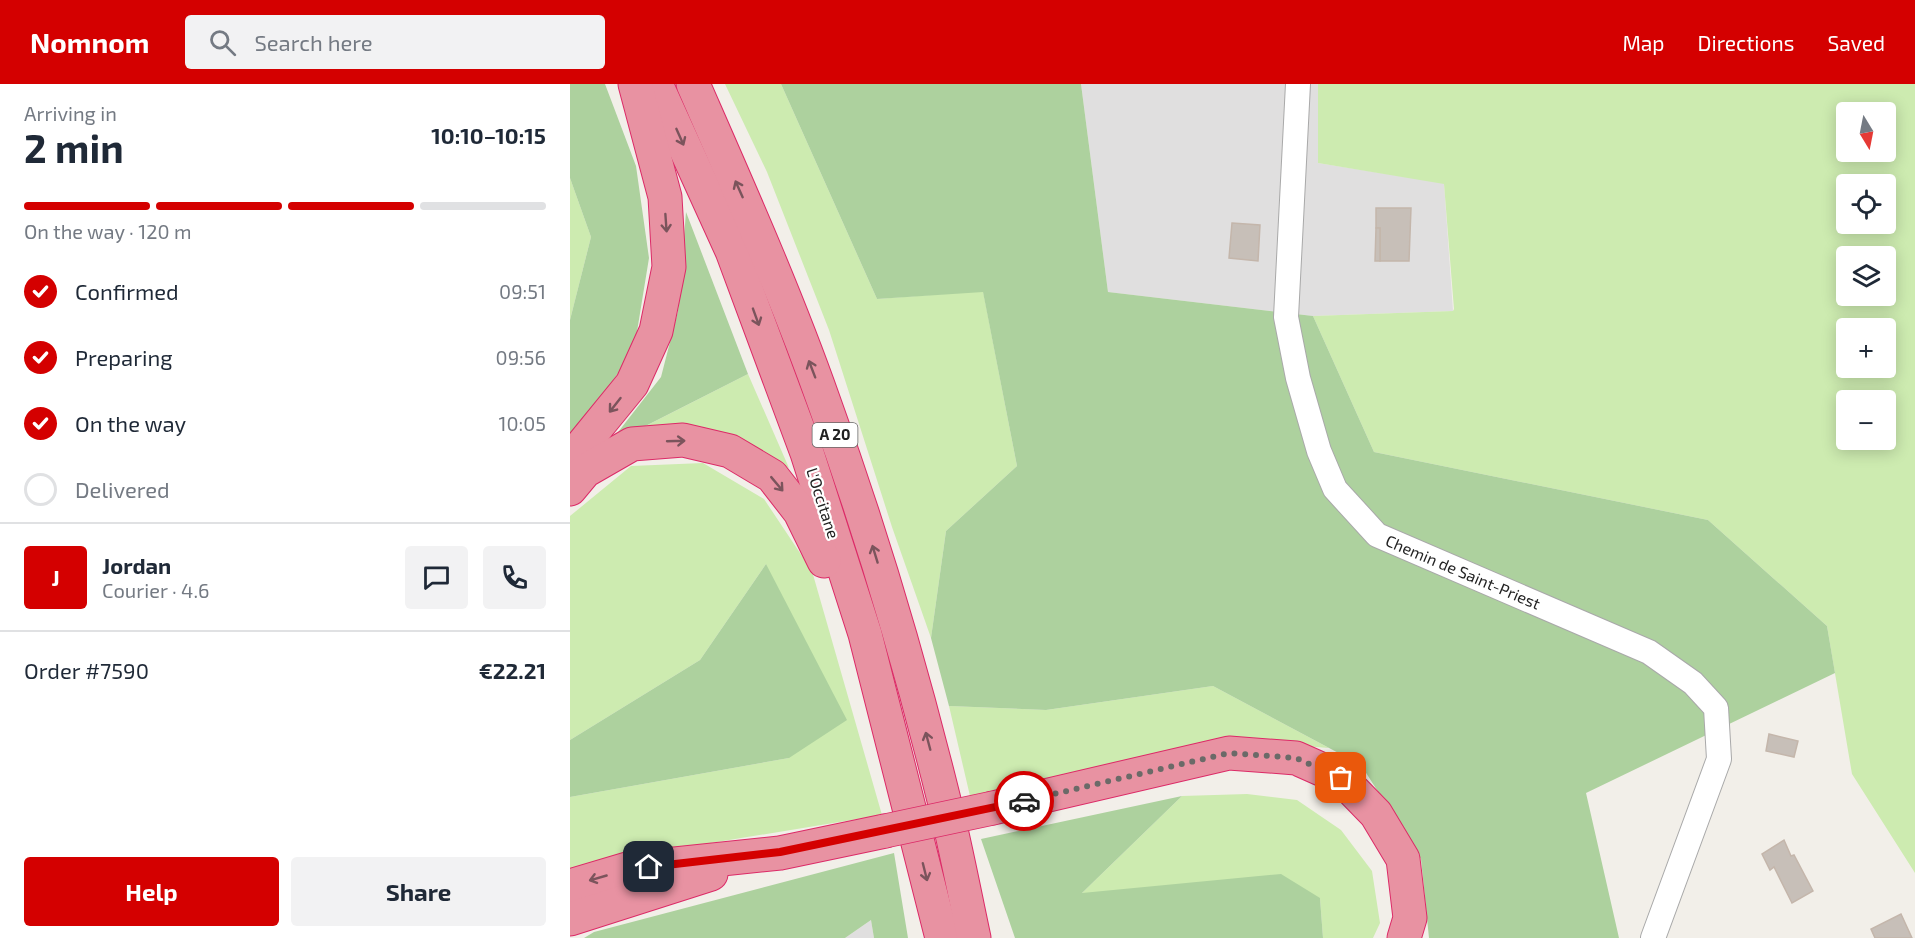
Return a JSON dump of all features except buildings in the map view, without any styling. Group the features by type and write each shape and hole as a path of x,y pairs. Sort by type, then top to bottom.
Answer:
{"highway":[{"path":"570,460 632,384 656,331 669,267 665,197 635,84"},
{"name":"L'Occitane","path":"656,84 732,251 807,453 876,673 942,938"},
{"name":"L'Occitane","path":"693,84 764,244 824,402 877,559 944,798 974,938"},
{"path":"570,489 585,471 632,444 683,440 730,451 772,476 800,512 826,564 854,648 876,673"},
{"path":"570,886 627,870 780,852 885,831 1229,753 1296,758 1341,778 1376,814 1402,860 1410,918 1404,938"},
{"path":"993,808 1232,771 1292,778 1329,794 1359,825 1384,866 1391,917 1385,938"},
{"path":"944,798 970,854 995,938"},
{"path":"570,919 780,852"}],"street":[{"name":"Chemin de Saint-Priest","path":"1298,84 1286,317 1298,378 1319,451 1335,489 1377,535 1649,652 1693,684 1716,708 1719,759 1653,938"}],"shaded area":[{"path":"1081,84 1318,84 1318,163 1444,183 1453,311 1313,316 1108,292"},
{"path":"871,920 874,938 845,938"}],"green space":[{"path":"570,84 605,84 636,166 649,258 634,350 570,439 570,320 591,237 570,178"},
{"path":"725,84 781,84 877,299 983,291 1017,466 946,531 931,638 892,527 829,330 767,172"},
{"path":"781,84 1081,84 1108,292 1313,316 1374,452 1708,520 1827,626 1835,673 1586,793 1619,938 1429,938 1421,859 1361,765 1213,686 1046,710 949,706 931,638 946,531 1017,466 983,292 877,299"},
{"path":"1318,84 1915,84 1915,873 1852,774 1827,626 1708,520 1374,452 1313,316 1453,311 1444,184 1318,163"},
{"path":"570,178 591,237 570,320"},
{"path":"686,212 748,374 608,445 661,377 678,311"},
{"path":"748,374 789,468 736,435 693,426 626,436"},
{"path":"703,463 764,499 812,571 882,815 662,851 570,872 570,797 789,758 766,564 700,660 570,740 570,516 631,466"},
{"path":"766,564 847,720 789,758 570,797 570,740 700,660"},
{"path":"1213,686 1329,748 1224,740 970,796 949,706 1046,710"},
{"path":"1247,794 1297,800 1341,830 1372,871 1380,923 1373,938 1323,938 1320,898 1081,894 1182,796"},
{"path":"1182,796 1082,893 1281,874 1320,898 1323,938 1015,938 981,839"},
{"path":"894,853 908,938 874,938 871,920 845,938 584,938 594,932"}],"way so far":[{"path":"1024,801 1229,753 1296,758 1341,778"}],"route":[{"path":"649,867 780,852 1024,801"}]}
